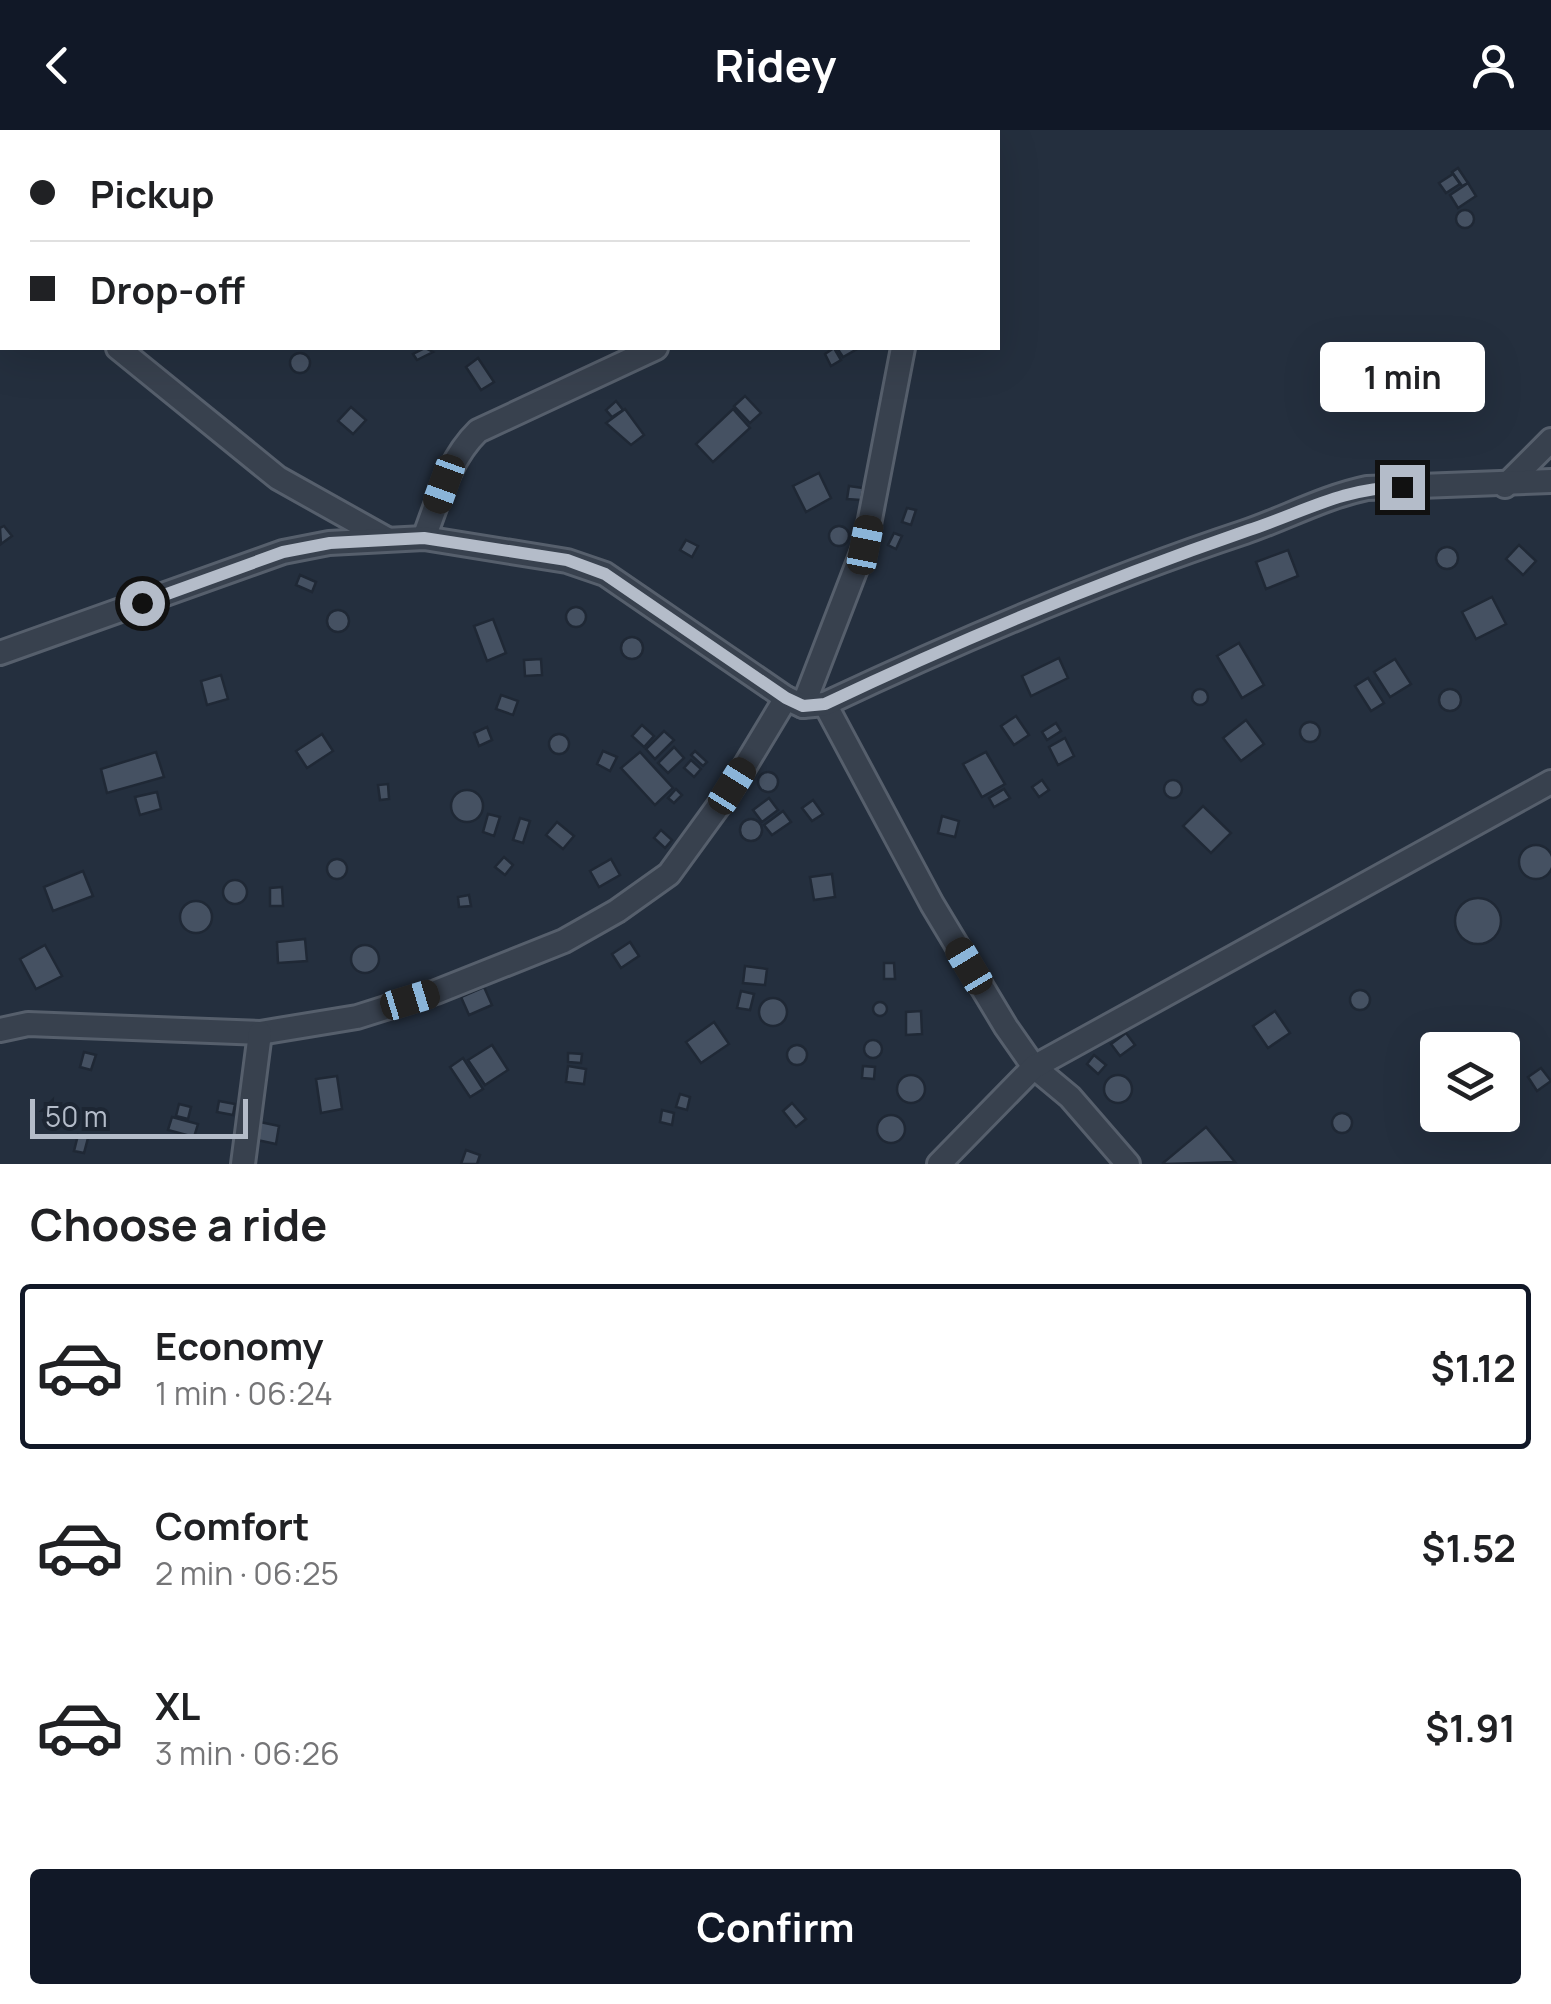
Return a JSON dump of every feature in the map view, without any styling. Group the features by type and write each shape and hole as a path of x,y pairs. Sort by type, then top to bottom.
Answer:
{"street":[{"path":"120,350 278,478 388,540"},
{"path":"424,538 444,484 466,443 478,431 652,350"},
{"path":"0,1030 28,1024 260,1033 357,1017 436,992 564,940 617,911 669,874 732,786 805,703 865,545 904,350"},
{"path":"1505,486 1551,440"},
{"path":"805,703 1044,605 1289,516 1337,494 1367,488 1551,482"},
{"path":"0,653 283,552 330,543 424,538 567,560 605,574 805,703 1034,1068 1070,1097 1128,1164"},
{"path":"940,1164 1034,1068 1551,782"},
{"path":"243,1164 260,1033"}],"building":[{"path":"1458,168 1468,183 1462,186 1452,172"},
{"path":"1453,174 1460,184 1446,193 1439,183"},
{"path":"1468,183 1476,196 1458,208 1450,195"},
{"path":"1465,210 1474,219 1465,228 1456,219"},
{"path":"421,350 433,352 417,360 413,354"},
{"path":"835,350 841,360 831,366 825,354"},
{"path":"300,353 310,363 300,373 290,363"},
{"path":"478,358 494,382 481,390 466,367"},
{"path":"745,396 761,413 750,423 734,406"},
{"path":"616,401 623,410 612,417 606,410"},
{"path":"351,407 366,420 353,434 338,421"},
{"path":"625,409 644,435 631,445 606,423"},
{"path":"733,409 750,428 713,462 696,444"},
{"path":"819,473 831,498 806,512 793,486"},
{"path":"849,486 863,488 861,500 847,499"},
{"path":"907,508 916,510 911,525 902,522"},
{"path":"4,526 12,536 1,544 0,528"},
{"path":"835,526 843,526 849,536 843,546 835,546 829,540 829,532"},
{"path":"894,533 902,536 896,549 888,545"},
{"path":"686,540 698,546 692,557 680,550"},
{"path":"1519,545 1536,561 1523,575 1506,559"},
{"path":"1447,547 1455,550 1455,566 1447,569 1439,566 1436,558 1439,550"},
{"path":"1288,550 1298,576 1266,589 1256,562"},
{"path":"300,575 316,582 312,592 296,585"},
{"path":"1492,597 1506,624 1476,639 1462,612"},
{"path":"572,607 580,607 586,617 580,627 572,627 566,621 566,613"},
{"path":"338,610 346,613 346,629 338,632 330,629 327,621 330,613"},
{"path":"493,619 506,653 487,661 474,626"},
{"path":"632,637 643,648 632,659 621,648"},
{"path":"1239,643 1264,685 1242,698 1217,656"},
{"path":"1059,658 1068,678 1031,696 1022,676"},
{"path":"541,659 542,675 525,676 524,660"},
{"path":"1395,659 1411,684 1390,697 1374,672"},
{"path":"221,675 228,699 207,705 201,681"},
{"path":"1368,678 1384,703 1371,711 1355,686"},
{"path":"1200,689 1208,697 1200,705 1192,697"},
{"path":"1450,689 1458,692 1458,708 1450,711 1442,708 1439,700 1442,692"},
{"path":"501,695 518,701 513,715 496,709"},
{"path":"1016,716 1029,735 1014,745 1001,726"},
{"path":"1246,720 1264,744 1241,761 1223,738"},
{"path":"1310,722 1320,732 1310,742 1300,732"},
{"path":"1056,723 1061,731 1047,740 1042,732"},
{"path":"642,725 654,736 644,747 632,736"},
{"path":"487,727 492,740 479,746 474,733"},
{"path":"664,731 674,740 655,759 646,749"},
{"path":"322,734 333,751 307,768 296,751"},
{"path":"555,734 563,734 569,744 563,754 555,754 549,748 549,740"},
{"path":"1065,738 1074,756 1058,765 1049,747"},
{"path":"674,747 684,758 668,773 658,763"},
{"path":"603,751 617,757 610,771 597,764"},
{"path":"695,751 707,762 703,766 691,755"},
{"path":"156,752 164,777 107,793 101,769"},
{"path":"640,752 673,788 655,805 621,768"},
{"path":"986,752 1005,784 982,797 963,764"},
{"path":"691,760 701,769 694,777 684,768"},
{"path":"764,772 772,772 778,782 772,792 764,792 758,786 758,778"},
{"path":"1042,780 1049,790 1039,797 1032,787"},
{"path":"1173,780 1182,789 1173,798 1164,789"},
{"path":"388,784 389,799 380,800 378,785"},
{"path":"676,789 682,795 674,803 668,798"},
{"path":"1004,789 1010,798 994,807 989,798"},
{"path":"467,790 479,794 483,806 479,818 467,822 455,818 451,806 455,794"},
{"path":"157,792 161,809 140,815 135,797"},
{"path":"769,798 778,810 762,822 753,810"},
{"path":"813,800 823,814 812,821 802,808"},
{"path":"1203,806 1231,833 1211,853 1183,826"},
{"path":"783,811 791,822 772,835 764,825"},
{"path":"488,814 500,817 494,836 483,832"},
{"path":"942,816 959,821 955,837 938,833"},
{"path":"520,818 530,821 523,843 513,840"},
{"path":"751,819 762,830 751,841 740,830"},
{"path":"557,822 574,836 563,849 546,835"},
{"path":"661,830 672,840 665,848 654,838"},
{"path":"1536,845 1548,850 1552,869 1548,874 1536,879 1524,874 1519,862 1524,850"},
{"path":"504,857 513,865 505,875 495,867"},
{"path":"337,859 347,869 337,879 327,869"},
{"path":"611,859 620,875 599,887 590,871"},
{"path":"83,871 93,896 53,911 44,887"},
{"path":"832,874 835,897 814,900 810,877"},
{"path":"235,880 244,883 244,901 235,904 226,901 223,892 226,883"},
{"path":"282,887 283,906 270,906 270,888"},
{"path":"469,895 471,906 459,907 458,897"},
{"path":"1478,898 1494,905 1501,921 1494,937 1478,944 1462,937 1455,921 1462,905"},
{"path":"196,901 207,906 212,917 207,928 196,933 185,928 180,917 185,906"},
{"path":"305,939 307,961 278,963 277,942"},
{"path":"630,942 639,956 621,968 612,954"},
{"path":"45,945 62,976 36,989 20,959"},
{"path":"365,945 375,949 379,959 375,969 365,973 355,969 351,959 355,949"},
{"path":"884,963 894,963 895,979 884,979"},
{"path":"745,966 767,969 765,985 743,983"},
{"path":"484,987 492,1005 469,1015 461,997"},
{"path":"1360,990 1370,1000 1360,1010 1350,1000"},
{"path":"741,991 754,994 750,1010 737,1008"},
{"path":"773,998 783,1002 787,1012 783,1022 773,1026 763,1022 759,1012 763,1002"},
{"path":"880,1002 887,1009 880,1016 873,1009"},
{"path":"921,1011 922,1034 906,1035 906,1012"},
{"path":"1275,1011 1290,1033 1268,1048 1253,1026"},
{"path":"714,1022 729,1044 701,1063 686,1042"},
{"path":"1126,1033 1135,1045 1120,1056 1111,1044"},
{"path":"873,1040 880,1042 880,1056 873,1058 866,1056 864,1049 866,1042"},
{"path":"492,1045 508,1070 485,1085 468,1060"},
{"path":"797,1045 807,1055 797,1065 787,1055"},
{"path":"84,1052 96,1055 91,1070 80,1067"},
{"path":"568,1053 582,1054 581,1063 568,1062"},
{"path":"1094,1055 1106,1065 1098,1074 1087,1064"},
{"path":"463,1058 483,1089 470,1097 450,1067"},
{"path":"568,1066 586,1069 584,1084 566,1082"},
{"path":"863,1066 875,1067 874,1079 862,1078"},
{"path":"1541,1068 1551,1081 1537,1091 1528,1077"},
{"path":"911,1075 921,1079 925,1089 921,1099 911,1103 901,1099 897,1089 901,1079"},
{"path":"1118,1075 1128,1079 1132,1089 1128,1099 1118,1103 1108,1099 1104,1089 1108,1079"},
{"path":"337,1076 342,1109 321,1113 316,1079"},
{"path":"680,1094 690,1097 687,1110 676,1107"},
{"path":"219,1101 235,1104 233,1115 217,1112"},
{"path":"792,1103 806,1119 796,1127 783,1111"},
{"path":"179,1104 191,1107 188,1119 176,1116"},
{"path":"662,1110 674,1113 672,1125 660,1122"},
{"path":"1338,1113 1346,1113 1352,1123 1346,1133 1338,1133 1332,1127 1332,1119"},
{"path":"891,1115 901,1119 905,1129 901,1139 891,1143 881,1139 877,1129 881,1119"},
{"path":"172,1117 198,1124 194,1137 168,1130"},
{"path":"260,1122 279,1126 276,1144 257,1140"},
{"path":"1206,1127 1235,1162 1163,1163"},
{"path":"78,1135 88,1138 84,1153 74,1151"},
{"path":"466,1150 480,1155 477,1164 461,1164"}],"route":[{"path":"142,603 283,552 330,543 424,538 567,560 605,574 786,698 803,706 825,704 1016,616 1175,554 1289,516 1337,494 1402,487"}]}
